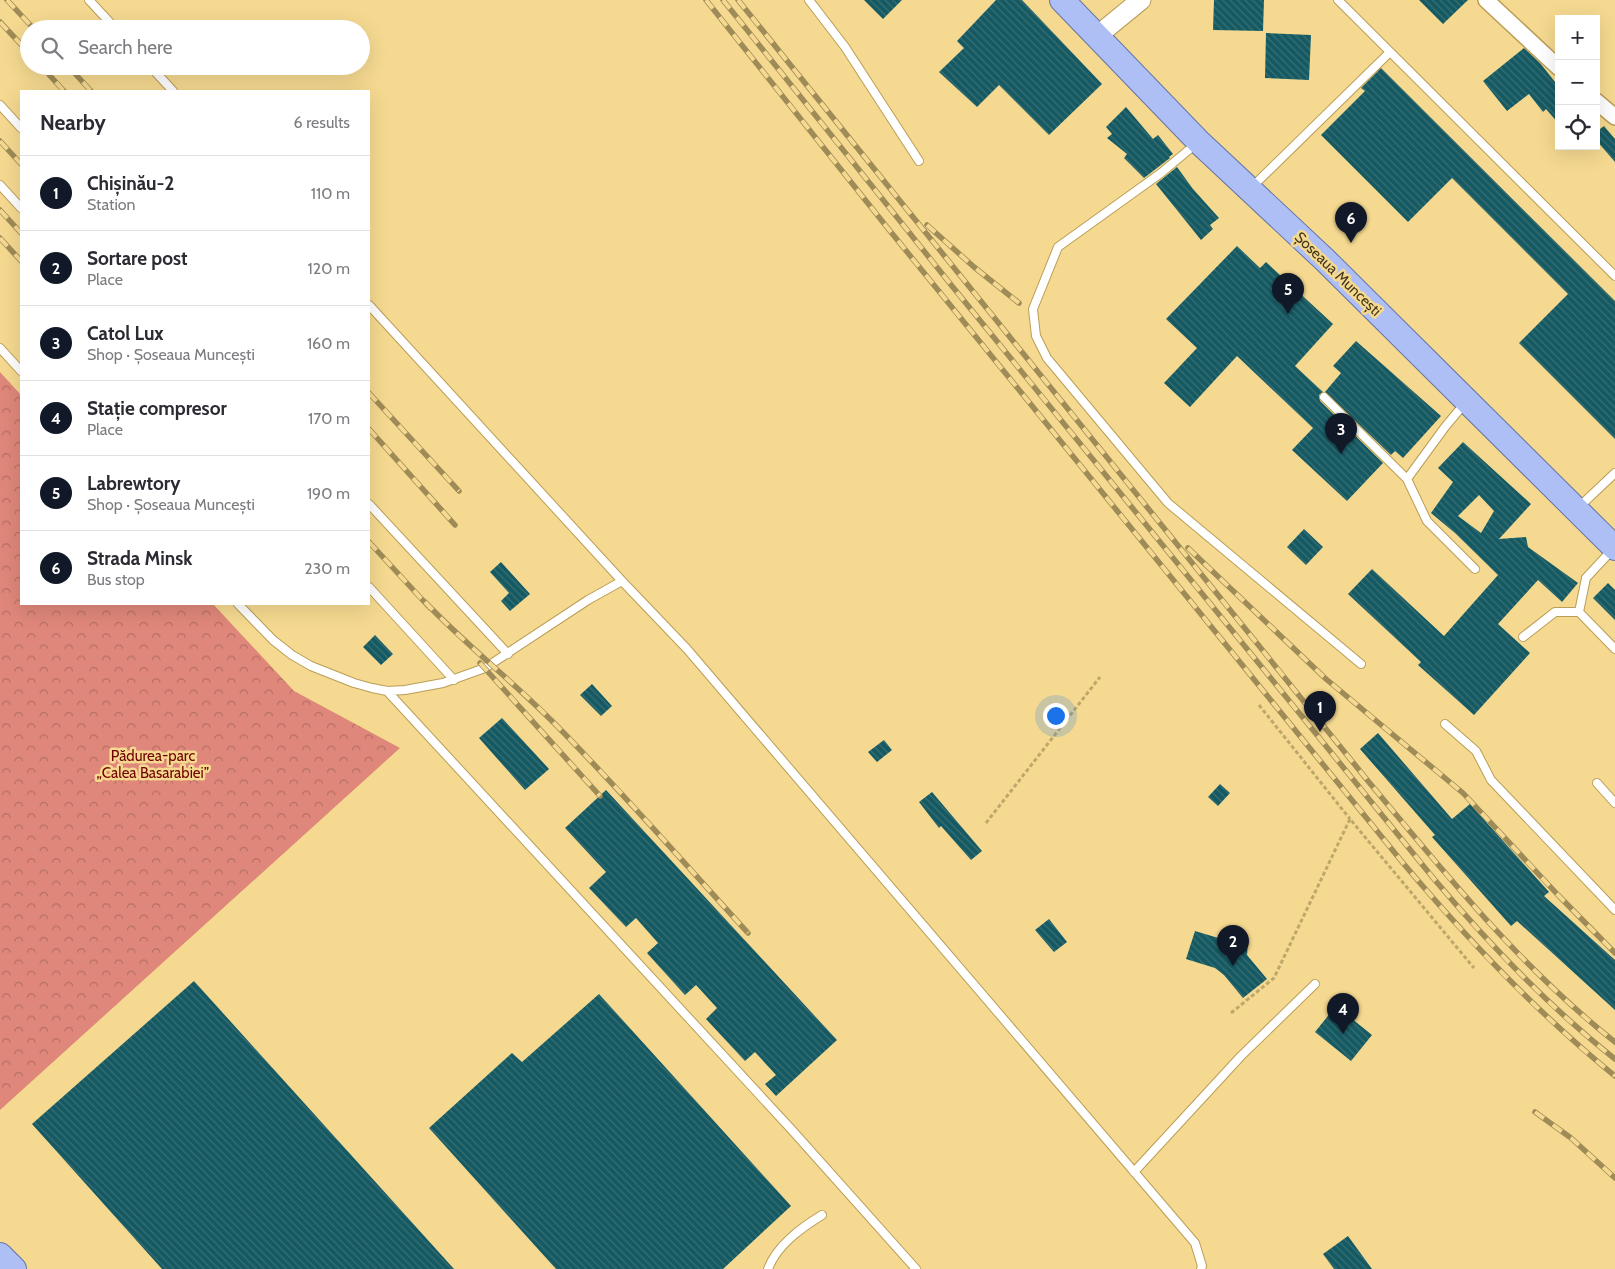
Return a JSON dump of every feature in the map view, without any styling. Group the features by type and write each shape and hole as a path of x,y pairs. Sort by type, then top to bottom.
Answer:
{"main road":[{"name":"Șoseaua Muncești","path":"1062,0 1199,142 1325,260 1615,548"},
{"path":"0,1255 14,1269"}],"street":[{"path":"1097,36 1141,0"},
{"path":"1486,0 1555,64"},
{"path":"1600,104 1615,117"}],"lane":[{"path":"89,0 108,20"},
{"path":"809,0 845,47 919,161"},
{"path":"1338,0 1615,276"},
{"path":"1250,189 1390,52"},
{"path":"158,75 172,90"},
{"path":"0,105 20,127"},
{"path":"1199,142 1161,173 1058,247 1033,310 1036,336 1047,358 1168,503 1361,664"},
{"path":"0,185 20,207"},
{"path":"370,306 622,581 687,649 1195,1243 1202,1266 1201,1269"},
{"path":"0,348 20,370"},
{"path":"1324,397 1407,478 1427,521 1475,568"},
{"path":"1407,478 1467,401"},
{"path":"1577,510 1615,473"},
{"path":"370,505 508,654"},
{"path":"1579,612 1586,578 1615,548"},
{"path":"239,605 268,635 292,655 332,675 354,683 387,690 414,688 454,680 485,668 588,600 622,581"},
{"path":"370,588 454,680"},
{"path":"1523,638 1555,612 1579,612 1615,649"},
{"path":"387,690 792,1129 916,1269"},
{"path":"1445,724 1476,751 1491,780 1615,910"},
{"path":"1597,783 1615,803"},
{"path":"1134,1172 1241,1056 1315,984"},
{"path":"768,1269 780,1249 804,1226 822,1216"}],"path":[{"path":"986,824 1100,677"},
{"path":"1259,706 1474,968"},
{"path":"1231,1013 1274,978 1350,819"}],"green space":[{"name":"Pădurea-parc „Calea Basarabiei”","path":"0,372 20,394 20,605 214,605 294,691 400,748 0,1110"}],"building":[{"path":"864,0 902,0 883,19"},
{"path":"996,0 1022,0 1102,84 1049,135 999,85 977,107 939,72 964,48 957,41"},
{"path":"1214,0 1264,0 1263,31 1213,30"},
{"path":"1419,0 1468,0 1443,24"},
{"path":"1266,33 1311,35 1309,80 1265,78"},
{"path":"1524,48 1540,63 1555,82 1555,119 1546,109 1543,112 1529,94 1507,111 1483,81"},
{"path":"1381,68 1615,301 1615,439 1519,343 1568,294 1452,178 1408,222 1321,135 1365,91 1361,88"},
{"path":"1126,107 1153,139 1158,135 1173,154 1144,178 1124,158 1127,154 1107,138 1112,134 1106,127"},
{"path":"1604,126 1615,139 1615,162 1600,145 1600,129"},
{"path":"1177,167 1193,189 1219,218 1210,225 1213,229 1201,240 1156,184"},
{"path":"1237,246 1260,268 1266,262 1333,324 1295,366 1323,392 1319,395 1320,401 1383,463 1347,501 1292,450 1313,428 1237,356 1190,407 1164,383 1197,348 1166,319"},
{"path":"1356,341 1441,416 1403,458 1395,451 1391,455 1325,392 1341,373 1333,366"},
{"path":"1463,442 1531,504 1499,539 1526,537 1528,547 1578,583 1562,602 1538,580 1498,624 1530,653 1474,715 1418,665 1421,662 1348,594 1372,569 1444,636 1498,575 1455,533 1431,513 1453,482 1438,468","holes":["1479,495 1494,511 1481,533 1458,516"]},
{"path":"1304,529 1323,547 1306,565 1287,547"},
{"path":"501,562 530,594 510,611 501,601 509,593 490,572"},
{"path":"1608,583 1615,590 1615,620 1593,598"},
{"path":"375,635 393,654 381,665 363,647"},
{"path":"592,684 612,706 601,716 580,695"},
{"path":"502,718 549,769 525,790 479,738"},
{"path":"1378,733 1452,819 1470,804 1549,892 1544,896 1615,960 1615,1010 1517,921 1511,926 1432,837 1435,835 1360,749"},
{"path":"884,740 892,750 877,762 868,752"},
{"path":"1220,784 1230,793 1218,806 1208,797"},
{"path":"606,790 837,1040 776,1096 765,1084 776,1075 755,1052 745,1061 706,1019 717,1008 696,985 685,995 647,953 658,943 636,918 626,927 589,888 606,872 565,828"},
{"path":"932,792 982,851 971,860 941,826 939,828 919,802"},
{"path":"1049,919 1067,942 1054,952 1035,930"},
{"path":"1195,931 1225,940 1234,935 1242,936 1248,942 1247,955 1267,979 1243,998 1224,975 1215,968 1186,959"},
{"path":"194,981 454,1269 162,1269 32,1124"},
{"path":"599,994 791,1206 723,1269 556,1269 429,1128 512,1053 522,1062"},
{"path":"1336,1006 1372,1035 1351,1061 1315,1032"},
{"path":"1348,1236 1372,1269 1334,1269 1323,1254"}],"railway":[{"path":"7,0 26,20"},
{"path":"706,0 886,226 1403,863 1452,920 1530,1001 1615,1076"},
{"path":"723,0 952,286 1434,879 1520,974 1566,1018 1615,1059"},
{"path":"738,0 1368,781 1426,850 1515,951 1547,983 1615,1042"},
{"path":"0,22 20,43"},
{"path":"49,75 63,90"},
{"path":"76,75 90,90"},
{"path":"0,141 20,163"},
{"path":"0,210 20,232"},
{"path":"927,225 974,267 1019,303"},
{"path":"0,238 20,260"},
{"path":"370,394 459,491"},
{"path":"370,430 455,525"},
{"path":"370,543 430,608"},
{"path":"1188,548 1326,679 1463,793 1615,953"},
{"path":"425,602 558,727 748,933"},
{"path":"480,663 600,796"},
{"path":"1535,1112 1571,1138 1615,1178"}],"place":[{"name":"Strada Minsk","path":"1351,243"},
{"name":"Labrewtory","path":"1288,314"},
{"name":"Catol Lux","path":"1341,454"},
{"name":"Chișinău-2","path":"1320,732"},
{"name":"Sortare post","path":"1233,966"},
{"name":"Stație compresor","path":"1343,1034"}]}
